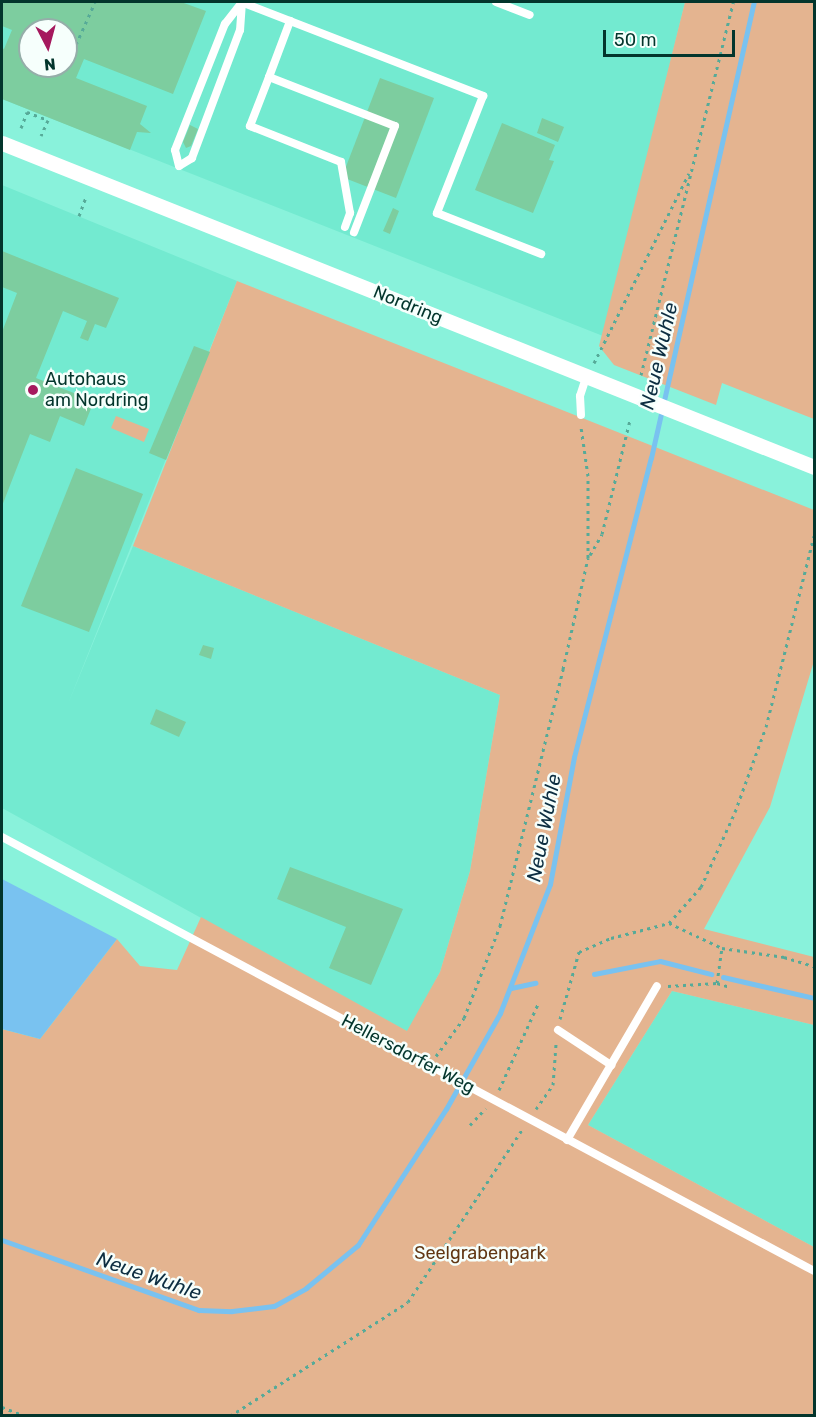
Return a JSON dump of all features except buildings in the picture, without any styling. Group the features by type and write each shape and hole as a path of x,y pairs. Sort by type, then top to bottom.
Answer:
{"street":[{"name":"Nordring","path":"2,143 586,378 814,467"}],"lane":[{"path":"242,2 240,30 192,159 179,166 175,150 225,24 242,2"},
{"path":"242,2 483,96 437,213 541,254"},
{"path":"496,2 530,15"},
{"path":"290,21 250,126 341,162 350,213 345,226"},
{"path":"269,76 395,126 354,232"},
{"path":"581,415 580,396 586,378"},
{"name":"Hellersdorfer Weg","path":"2,837 495,1099 814,1272"},
{"path":"567,1140 657,986"},
{"path":"558,1030 611,1065"}],"path":[{"path":"78,39 94,2"},
{"path":"641,375 733,2"},
{"path":"21,128 27,112 48,120 41,136"},
{"path":"586,378 613,331 693,165"},
{"path":"79,216 86,197"},
{"path":"429,1065 464,1018 500,926 588,558 588,476 581,415"},
{"path":"588,558 602,534 630,420"},
{"path":"230,1416 408,1302 553,1085 558,1030 567,984 579,952 611,938 669,923 701,887 752,771 798,610 814,536"},
{"path":"669,923 722,948 814,966"},
{"path":"717,983 722,948"},
{"path":"657,986 717,983 730,987"},
{"path":"471,1125 495,1099 539,1002"},
{"path":"2,1407 26,1416"}],"shaded area":[{"path":"2,2 685,2 603,336 2,99"},
{"path":"2,185 237,281 68,704 133,546 500,695 470,871 440,972 408,1032 2,808"},
{"path":"672,991 814,1025 814,1247 588,1125"}],"green space":[{"path":"685,2 814,2 814,419 722,383 716,405 614,365 599,346"},
{"name":"Seelgrabenpark","path":"237,281 814,510 814,661 770,807 704,929 814,957 814,1025 672,991 588,1125 814,1247 814,1415 2,1415 2,1029 40,1039 117,939 140,966 177,970 201,917 407,1031 440,972 470,871 500,695 133,546"},
{"path":"116,416 149,429 144,442 111,428"}],"water":[{"path":"2,879 117,939 40,1039 2,1029"}],"waterway":[{"name":"Neue Wuhle","path":"2,1240 199,1310 232,1311 274,1306 306,1288 358,1245 446,1109 500,1013 550,884 574,757 651,458 754,2"},
{"path":"594,974 660,961 711,974"},
{"path":"723,977 814,998"},
{"path":"511,988 535,983"}],"place":[{"name":"Autohaus am Nordring","path":"33,390"}]}
